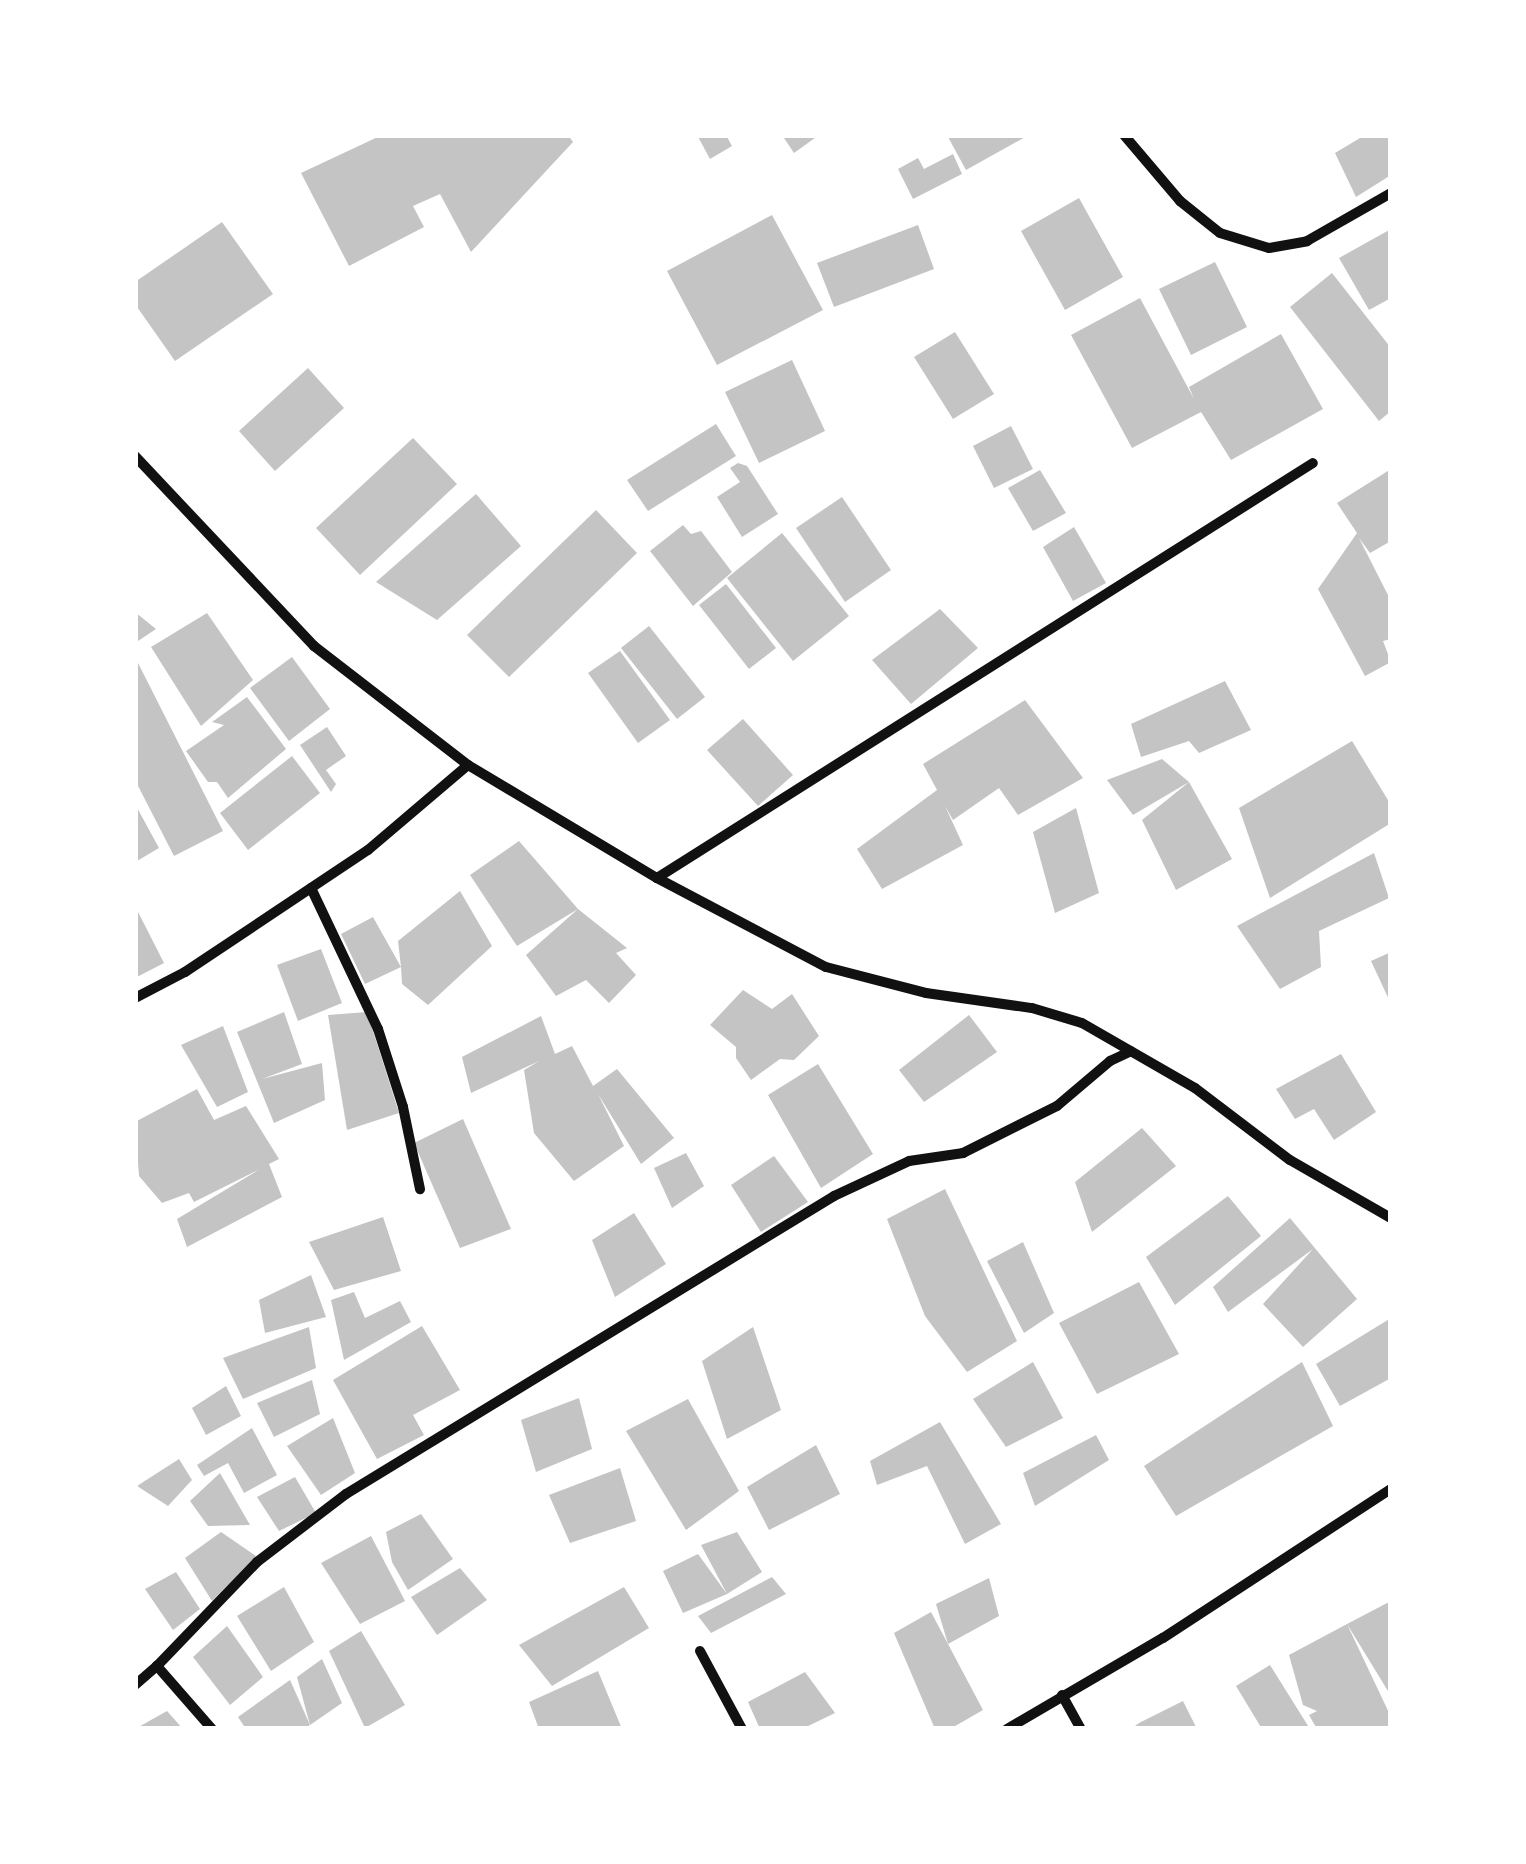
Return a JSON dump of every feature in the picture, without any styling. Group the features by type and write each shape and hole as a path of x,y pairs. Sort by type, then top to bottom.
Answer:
{"street":[{"path":"1124,135 1180,201 1220,232 1269,248 1308,241 1391,193"},
{"path":"135,456 314,646 468,764 657,878 826,967 926,992 1032,1008 1082,1023 1195,1088 1290,1160 1391,1218"},
{"path":"657,878 1313,463"},
{"path":"135,998 185,972 368,850 468,764"},
{"path":"311,888 378,1029 404,1107 420,1190"},
{"path":"135,1686 257,1562 346,1494 834,1196 908,1161 963,1153 1057,1106 1110,1061 1131,1051"},
{"path":"1007,1729 1242,1589 1391,1489"},
{"path":"700,1651 742,1729"},
{"path":"157,1666 212,1729"},
{"path":"1062,1696 1081,1729"}],"building":[{"path":"382,135 568,135 573,142 471,252 440,194 413,206 424,227 349,266 301,173"},
{"path":"697,135 726,135 732,146 710,159"},
{"path":"782,135 819,135 794,153"},
{"path":"1029,135 966,170 948,137"},
{"path":"1365,135 1391,135 1391,175 1356,197 1335,153"},
{"path":"953,154 962,174 913,199 898,169 918,158 924,169"},
{"path":"1079,198 1123,277 1065,310 1021,231"},
{"path":"772,215 823,310 717,365 667,271"},
{"path":"222,222 273,294 175,361 135,304 135,282"},
{"path":"918,225 934,269 834,307 817,263"},
{"path":"1391,229 1391,298 1369,310 1339,258"},
{"path":"1215,262 1247,327 1191,355 1159,289"},
{"path":"1332,273 1391,348 1391,411 1379,421 1290,307"},
{"path":"1140,298 1194,399 1189,387 1281,334 1323,409 1231,460 1201,412 1132,448 1071,335"},
{"path":"955,332 994,394 953,419 914,357"},
{"path":"792,360 825,431 759,463 725,392"},
{"path":"308,368 344,408 275,471 239,431"},
{"path":"716,424 736,456 648,511 627,480"},
{"path":"1011,426 1033,469 994,488 973,446"},
{"path":"413,438 457,484 360,575 316,528"},
{"path":"738,463 747,466 778,514 742,537 717,497 740,482 730,468"},
{"path":"1391,469 1391,541 1370,553 1359,538 1391,601 1391,639 1383,641 1391,662 1365,676 1318,589 1357,533 1337,503"},
{"path":"1040,470 1066,513 1033,531 1008,488"},
{"path":"476,494 521,546 437,620 376,582"},
{"path":"842,497 891,570 845,602 796,528"},
{"path":"596,510 637,553 509,677 467,635"},
{"path":"683,525 691,534 701,531 732,572 693,606 650,551"},
{"path":"1074,527 1106,583 1073,601 1043,547"},
{"path":"782,533 849,616 793,661 727,578"},
{"path":"726,584 776,648 749,669 699,605"},
{"path":"940,609 978,648 911,704 872,660"},
{"path":"135,612 156,629 135,643"},
{"path":"207,613 253,680 201,726 151,647"},
{"path":"649,626 705,697 677,719 621,648"},
{"path":"620,651 670,720 638,743 588,673"},
{"path":"135,657 223,831 174,856 135,780"},
{"path":"292,657 330,709 289,741 250,688"},
{"path":"1225,681 1251,730 1199,753 1189,741 1141,757 1131,724"},
{"path":"247,697 286,749 228,798 217,782 208,782 186,751 224,725 212,722"},
{"path":"1025,700 1083,778 1018,815 999,788 953,820 945,806 963,845 882,889 857,849 937,790 923,764"},
{"path":"743,719 793,775 758,806 707,750"},
{"path":"327,727 346,756 326,770 336,784 331,792 300,745"},
{"path":"1352,741 1391,805 1391,823 1270,898 1239,808"},
{"path":"292,756 320,793 248,850 220,813"},
{"path":"1162,759 1189,782 1133,815 1107,780"},
{"path":"1189,782 1232,859 1176,890 1142,820"},
{"path":"135,804 159,848 137,861 135,858"},
{"path":"1076,808 1099,893 1055,913 1033,832"},
{"path":"519,841 578,909 517,946 470,875"},
{"path":"1374,853 1389,898 1319,931 1321,967 1280,989 1237,926"},
{"path":"460,891 492,946 428,1005 402,984 398,941"},
{"path":"135,906 164,963 135,978"},
{"path":"578,909 627,948 616,953 636,975 609,1003 586,980 556,996 526,955"},
{"path":"373,917 401,967 365,984 341,934"},
{"path":"321,949 342,1003 298,1021 277,965"},
{"path":"1391,952 1391,1004 1371,961"},
{"path":"743,990 772,1009 792,994 819,1036 794,1060 780,1059 751,1080 736,1058 736,1047 710,1025"},
{"path":"284,1012 302,1064 262,1079 322,1063 325,1100 274,1123 237,1032"},
{"path":"367,1012 399,1113 347,1130 328,1015"},
{"path":"969,1015 997,1052 924,1102 899,1070"},
{"path":"541,1016 555,1054 572,1046 593,1086 617,1069 674,1138 641,1164 598,1094 624,1146 574,1181 534,1133 524,1070 539,1061 471,1093 462,1057"},
{"path":"223,1026 248,1092 217,1107 181,1045"},
{"path":"1341,1054 1376,1112 1334,1140 1314,1109 1295,1119 1276,1089"},
{"path":"818,1064 873,1154 821,1188 768,1095"},
{"path":"197,1089 214,1120 246,1106 279,1159 269,1164 282,1197 187,1247 177,1219 260,1169 194,1202 189,1193 162,1203 139,1176 135,1122"},
{"path":"463,1119 511,1229 460,1248 414,1143"},
{"path":"1142,1128 1176,1166 1092,1232 1075,1182"},
{"path":"686,1153 704,1186 672,1208 654,1168"},
{"path":"774,1156 808,1202 761,1232 731,1185"},
{"path":"945,1189 1017,1341 967,1372 925,1316 887,1219"},
{"path":"1228,1196 1261,1236 1175,1305 1146,1257"},
{"path":"634,1213 666,1264 615,1297 592,1240"},
{"path":"383,1217 401,1271 334,1290 309,1242"},
{"path":"1290,1218 1357,1299 1303,1347 1263,1304 1313,1249 1228,1312 1213,1287"},
{"path":"1023,1242 1054,1313 1024,1333 987,1261"},
{"path":"311,1275 326,1317 265,1333 259,1300"},
{"path":"1139,1282 1179,1354 1097,1394 1059,1323"},
{"path":"354,1292 365,1318 400,1301 411,1322 344,1360 331,1300"},
{"path":"1391,1318 1391,1378 1340,1406 1316,1364"},
{"path":"422,1326 460,1390 413,1415 424,1435 377,1459 333,1380"},
{"path":"309,1327 316,1368 243,1399 223,1358"},
{"path":"753,1327 781,1410 727,1439 702,1361"},
{"path":"1033,1362 1063,1418 1006,1447 973,1399"},
{"path":"1302,1362 1333,1426 1176,1516 1144,1466"},
{"path":"312,1380 320,1414 274,1437 257,1403"},
{"path":"226,1386 241,1416 206,1435 192,1408"},
{"path":"579,1398 592,1449 536,1472 521,1420"},
{"path":"688,1399 739,1491 686,1530 626,1431"},
{"path":"333,1418 355,1473 321,1495 287,1446"},
{"path":"940,1422 1001,1524 965,1544 927,1466 877,1485 870,1461"},
{"path":"252,1428 277,1475 244,1493 228,1463 204,1476 197,1465"},
{"path":"1096,1435 1109,1460 1035,1506 1023,1473"},
{"path":"816,1445 840,1494 769,1530 747,1487"},
{"path":"179,1459 192,1480 168,1506 137,1486"},
{"path":"620,1468 636,1521 570,1543 549,1495"},
{"path":"220,1473 250,1525 208,1526 190,1501"},
{"path":"295,1477 316,1513 279,1531 257,1497"},
{"path":"421,1514 453,1559 408,1590 392,1562 386,1532"},
{"path":"221,1532 256,1556 212,1601 185,1558"},
{"path":"737,1532 762,1572 727,1594 701,1545"},
{"path":"371,1536 405,1601 360,1624 321,1563"},
{"path":"698,1554 727,1594 683,1613 663,1571"},
{"path":"460,1568 487,1600 437,1635 411,1597"},
{"path":"176,1572 200,1609 173,1630 145,1589"},
{"path":"772,1577 786,1594 711,1633 698,1616"},
{"path":"989,1578 999,1616 948,1644 936,1604"},
{"path":"284,1587 314,1642 271,1671 237,1616"},
{"path":"624,1587 649,1628 552,1686 519,1645"},
{"path":"1391,1601 1391,1696 1347,1624"},
{"path":"931,1612 983,1710 950,1729 935,1729 894,1633"},
{"path":"1347,1624 1391,1717 1391,1729 1317,1729 1309,1715 1317,1711 1303,1705 1289,1655"},
{"path":"227,1626 263,1677 230,1705 193,1657"},
{"path":"361,1631 405,1705 365,1728 329,1651"},
{"path":"322,1659 342,1703 310,1725 297,1677"},
{"path":"1270,1665 1310,1729 1262,1729 1236,1686"},
{"path":"598,1671 622,1729 539,1729 529,1702"},
{"path":"805,1672 835,1713 802,1729 760,1729 748,1702"},
{"path":"290,1680 310,1725 302,1729 246,1729 238,1717"},
{"path":"1183,1701 1197,1729 1131,1729 1139,1723"},
{"path":"167,1711 183,1729 135,1729"}]}
